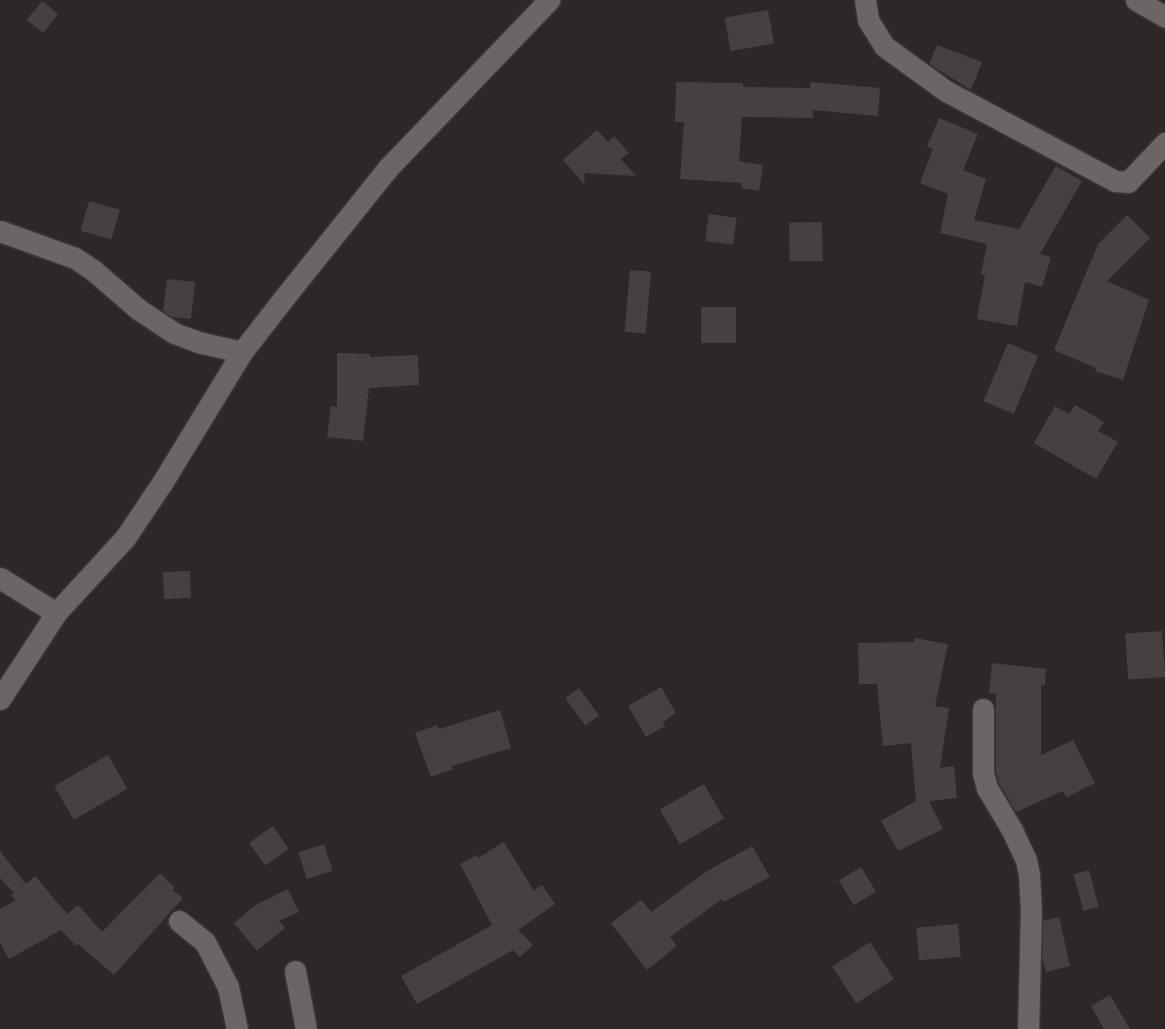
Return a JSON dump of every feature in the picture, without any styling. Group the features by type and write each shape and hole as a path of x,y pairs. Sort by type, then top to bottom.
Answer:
{"street":[{"path":"0,700 56,613 125,538 162,483 242,352 388,168 549,0"},
{"path":"865,0 868,20 884,46 946,91 1115,181 1128,182 1165,143"},
{"path":"1136,0 1165,17"},
{"path":"0,231 75,258 93,270 138,309 174,333 202,344 242,352"},
{"path":"0,578 56,613"},
{"path":"983,709 983,773 987,788 1012,830 1026,860 1029,874 1031,910 1028,1029"},
{"path":"179,922 205,942 228,987 237,1029"},
{"path":"295,971 306,1029"}],"building":[{"path":"42,1 58,14 43,33 27,20"},
{"path":"768,10 774,43 731,51 725,18"},
{"path":"937,45 982,62 971,90 929,64"},
{"path":"676,82 743,83 743,87 810,88 811,82 880,88 878,116 813,110 813,118 742,117 739,161 763,165 759,191 741,188 742,183 680,179 684,122 675,122"},
{"path":"939,118 978,134 963,170 986,179 974,220 1019,229 1056,166 1082,181 1040,254 1051,257 1042,287 1025,282 1017,326 977,319 985,275 981,274 987,244 940,233 948,194 920,183 933,149 927,146"},
{"path":"597,130 608,142 614,136 629,153 621,159 636,176 585,173 584,184 563,160"},
{"path":"89,201 120,210 111,240 80,231"},
{"path":"709,214 737,218 733,245 705,241"},
{"path":"1127,215 1150,238 1107,281 1149,300 1123,380 1095,371 1096,368 1054,350 1098,244"},
{"path":"822,222 823,261 790,262 789,223"},
{"path":"630,270 651,272 646,334 625,332"},
{"path":"167,279 195,282 191,319 172,317 163,311"},
{"path":"701,307 736,307 736,343 701,343"},
{"path":"1008,343 1038,356 1014,414 983,401"},
{"path":"337,353 370,354 370,357 418,355 419,385 369,388 363,441 327,437 331,406 337,407"},
{"path":"1075,405 1104,422 1098,431 1118,442 1096,479 1034,443 1055,406 1069,414"},
{"path":"190,571 191,598 164,599 163,572"},
{"path":"1162,631 1165,677 1128,679 1125,634"},
{"path":"915,638 948,644 935,706 949,708 940,768 954,766 957,798 929,801 943,829 898,851 881,821 916,801 911,743 883,746 877,684 859,684 858,643 914,642"},
{"path":"992,663 1046,669 1045,685 1041,685 1041,755 1073,740 1095,783 1067,797 1063,791 1016,812 999,783 996,771 996,694 989,693"},
{"path":"661,687 676,713 663,722 665,726 646,737 628,706"},
{"path":"579,688 599,716 585,725 565,698"},
{"path":"500,710 511,748 452,766 453,769 431,777 415,733 437,725 439,729"},
{"path":"108,755 128,789 74,820 54,786"},
{"path":"704,784 724,819 680,844 660,810"},
{"path":"273,826 289,849 265,866 249,843"},
{"path":"504,842 534,891 542,885 555,904 518,930 533,945 520,957 513,950 417,1004 401,976 492,925 460,864 476,855 478,858"},
{"path":"324,844 333,871 307,879 298,852"},
{"path":"752,846 770,877 724,902 722,899 670,937 677,946 647,970 611,923 641,900 651,912 707,871"},
{"path":"0,851 26,884 35,876 67,914 78,905 102,932 160,873 175,888 172,890 183,898 114,975 78,944 76,946 61,930 9,959 0,943 0,909 16,900 11,895 14,893 0,878"},
{"path":"861,867 876,892 854,905 839,880"},
{"path":"1089,870 1099,907 1083,911 1074,874"},
{"path":"288,889 299,912 279,921 285,928 257,951 234,923 254,906"},
{"path":"1059,917 1070,966 1046,972 1042,957 1043,921"},
{"path":"958,924 961,957 919,961 916,928"},
{"path":"870,942 894,979 856,1003 832,967"},
{"path":"1110,995 1130,1029 1104,1029 1091,1006"}]}
